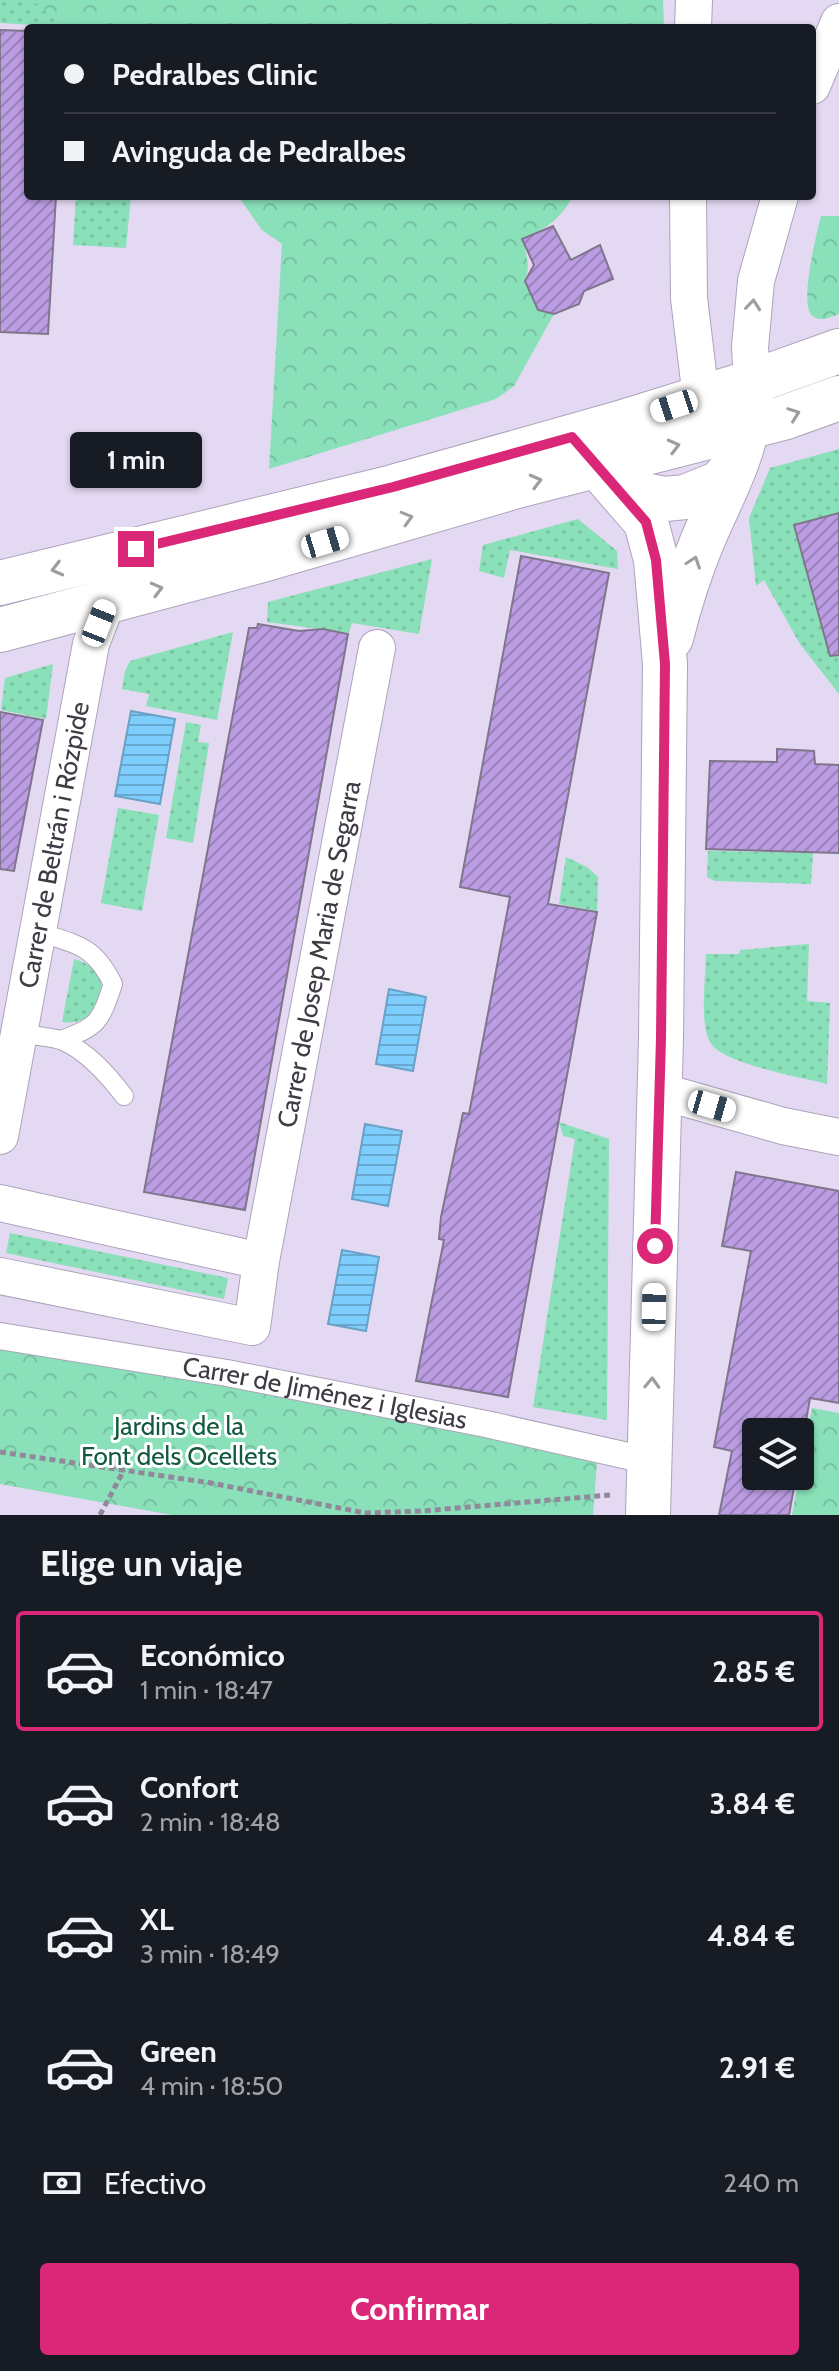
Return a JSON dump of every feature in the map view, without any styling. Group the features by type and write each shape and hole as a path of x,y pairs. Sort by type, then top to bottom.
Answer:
{"street":[{"path":"693,24 694,0"},
{"path":"816,77 839,22"},
{"path":"688,200 689,298 701,398"},
{"path":"665,664 700,546 744,443 752,382 752,305 779,200"},
{"path":"0,630 107,602 585,451 701,398 839,351"},
{"path":"0,583 393,487 585,451 643,495 665,499 685,497 720,483 744,443 783,418 839,398"},
{"path":"585,451 646,522 656,560 665,664 660,1091 650,1461 635,1505"},
{"name":"Carrer de Beltrán i Rózpide","path":"0,1136 91,644 107,602 114,554"},
{"name":"Carrer de Josep Maria de Segarra","path":"261,1261 377,648"},
{"path":"660,1091 783,1126 839,1137"},
{"path":"0,1203 261,1261 252,1327 0,1276"},
{"name":"Carrer de Jiménez i Iglesias","path":"0,1336 240,1375 486,1424 650,1461"}],"lane":[{"path":"19,1032 36,1038 61,1040 89,1030 103,1015 113,984 103,964 81,945 37,932"},
{"path":"61,1040 89,1057 124,1096"}],"path":[{"path":"0,1452 211,1483 365,1513 635,1505"},
{"path":"100,1515 124,1470"}],"green space":[{"path":"0,0 199,0 204,24 24,24 0,23"},
{"path":"30,0 663,0 664,24 73,24"},
{"path":"76,200 131,200 126,248 73,245"},
{"path":"241,200 570,200 559,216 526,237 528,267 525,280 538,310 554,314 514,386 496,399 269,469 282,244 262,230"},
{"path":"821,216 839,216 839,314 820,319 809,311 807,300"},
{"path":"839,449 839,694 800,644 764,580 756,586 749,518 770,468"},
{"path":"578,519 617,551 618,569 510,550 504,578 479,571 483,545"},
{"path":"432,559 419,634 352,623 349,633 267,622 268,602"},
{"path":"233,632 217,720 146,706 149,694 122,689 130,661"},
{"path":"53,664 46,719 1,710 5,678"},
{"path":"186,722 201,725 198,742 209,743 193,843 166,838"},
{"path":"118,808 159,815 142,911 101,903"},
{"path":"708,851 813,853 811,884 715,881 707,877"},
{"path":"566,857 587,867 598,877 597,911 559,904"},
{"path":"809,944 807,1001 830,1003 827,1084 763,1069 730,1057 710,1042 705,1023 706,954 739,954 740,950"},
{"path":"74,959 88,965 97,974 102,985 101,997 97,1008 89,1016 62,1022"},
{"path":"559,1122 609,1139 607,1420 533,1407 575,1139 563,1136"},
{"path":"10,1233 228,1278 224,1299 6,1253"},
{"name":"Jardins de la Font dels Ocellets","path":"0,1336 598,1449 593,1515 172,1515 0,1484"},
{"path":"812,1408 839,1413 839,1515 792,1515 797,1490 814,1490 814,1418 810,1418"}],"water":[{"path":"131,711 175,719 160,804 115,796"},
{"path":"389,989 426,997 413,1071 376,1064"},
{"path":"365,1124 402,1131 388,1206 352,1199"},
{"path":"342,1250 379,1257 366,1331 328,1324"}],"building":[{"path":"0,30 24,31 24,200 56,200 48,334 0,332"},
{"path":"553,226 571,260 600,245 613,279 584,291 579,304 554,314 538,310 525,281 534,265 522,239"},
{"path":"839,513 839,655 830,656 794,525"},
{"path":"521,556 609,573 548,904 597,912 508,1397 416,1381 444,1240 439,1239 441,1217 463,1113 469,1114 510,897 460,887"},
{"path":"258,624 299,631 323,629 348,634 245,1210 144,1192 249,628 257,628"},
{"path":"0,712 43,720 14,871 0,869"},
{"path":"777,749 814,751 815,764 839,765 839,853 706,849 710,761 777,762"},
{"path":"736,1172 839,1191 839,1403 810,1398 807,1418 742,1418 742,1490 793,1490 789,1515 719,1515 732,1451 714,1447 751,1251 722,1246"}],"route":[{"path":"136,549 393,487 572,437 646,522 656,560 665,664 661,1038 655,1246"}]}
